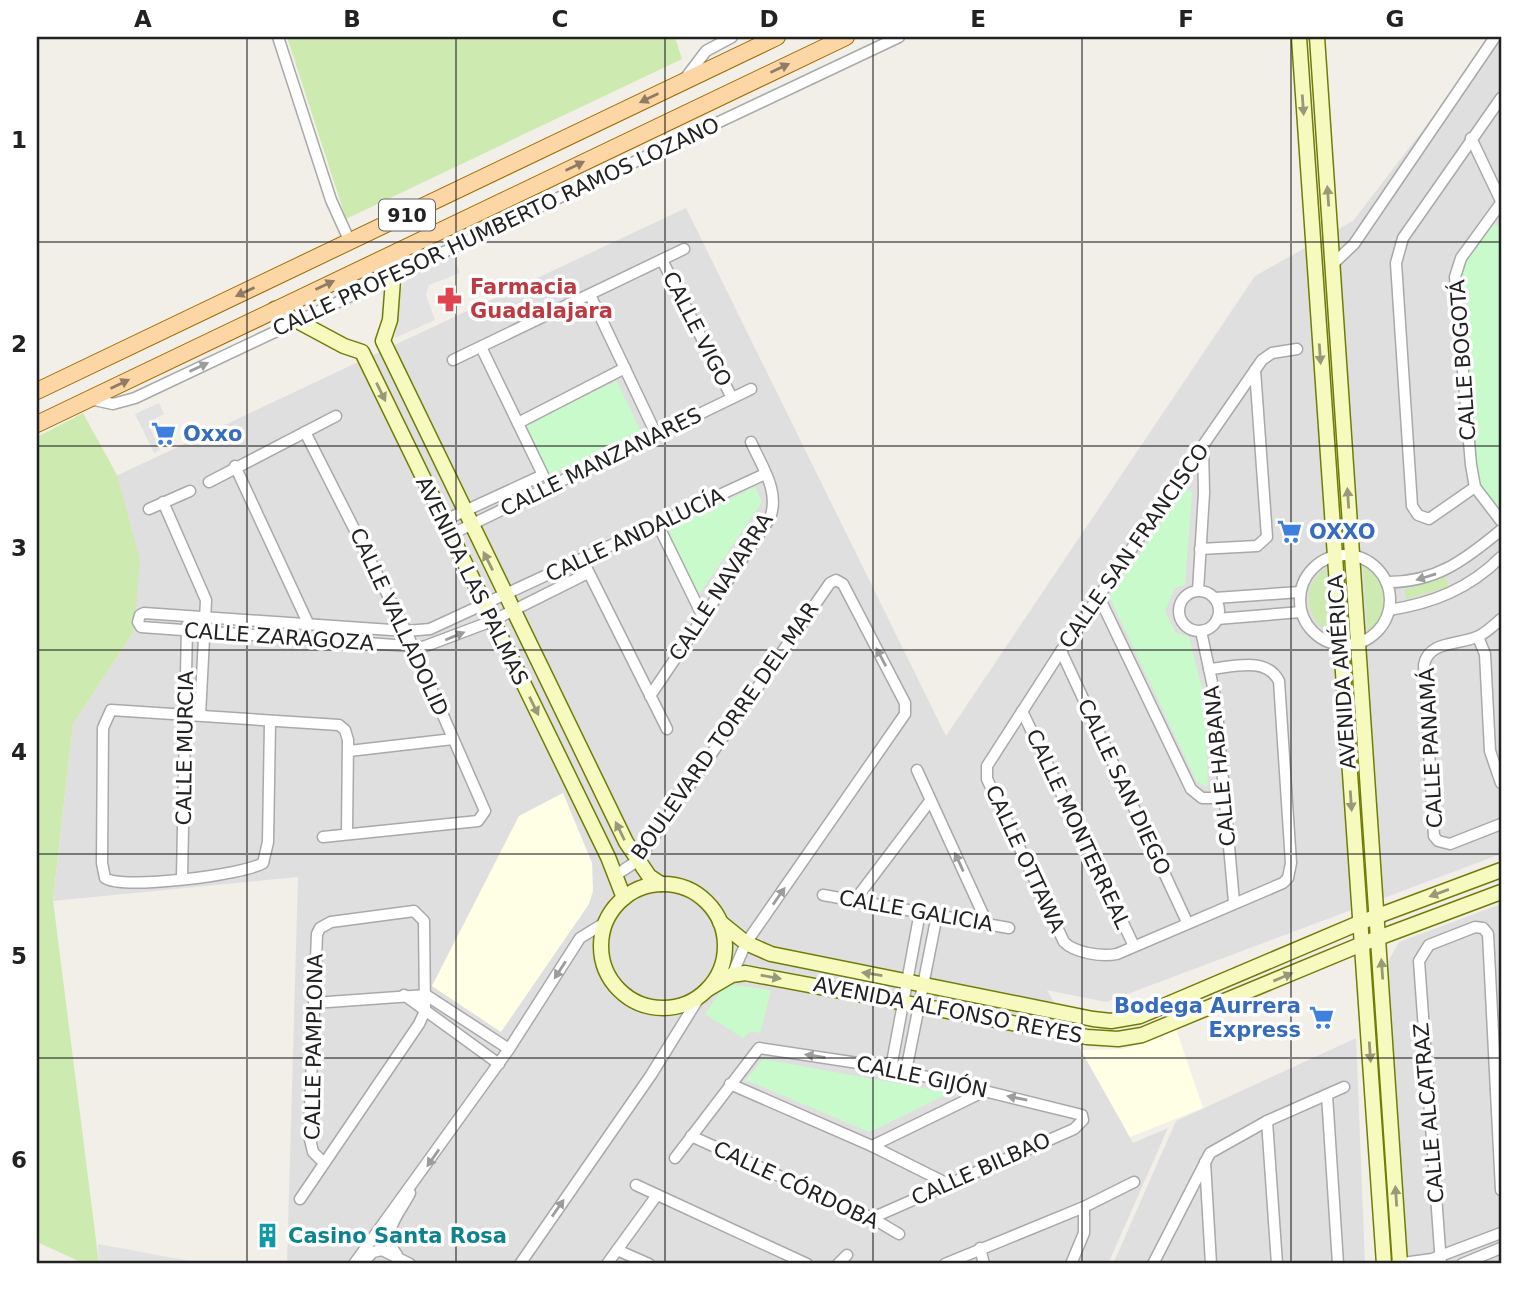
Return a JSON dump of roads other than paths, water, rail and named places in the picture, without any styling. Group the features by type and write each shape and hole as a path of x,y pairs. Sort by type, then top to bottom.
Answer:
{"main road":[{"name":"910","path":"37,391 777,37"},
{"path":"37,424 846,37"},
{"path":"401,250 421,230 483,201 486,191 481,179"},
{"path":"78,372 74,380 75,390 81,397 90,399"}],"street":[{"path":"278,37 331,200 350,242"},
{"path":"683,81 706,51 733,37"},
{"name":"CALLE PROFESOR HUMBERTO RAMOS LOZANO","path":"90,399 109,403 125,402 899,37"},
{"name":"AVENIDA AMÉRICA","path":"1299,37 1384,1264"},
{"name":"AVENIDA AMÉRICA","path":"1317,37 1380,937 1399,1264"},
{"path":"1333,264 1354,244 1495,37"},
{"path":"1475,487 1436,517 1423,517 1412,506 1396,263 1403,238 1501,98"},
{"path":"1471,138 1501,202"},
{"path":"540,182 548,201"},
{"name":"CALLE BOGOTÁ","path":"1501,202 1461,258 1455,271 1475,487 1501,521"},
{"path":"453,360 684,249"},
{"path":"275,309 296,322 362,352 383,341 390,320 401,250"},
{"name":"CALLE VIGO","path":"662,260 732,398"},
{"path":"1315,286 1334,284"},
{"path":"590,295 656,434"},
{"name":"AVENIDA LAS PALMAS","path":"383,341 467,518 637,861 649,876 661,884"},
{"path":"481,347 518,422 625,368"},
{"name":"CALLE SAN FRANCISCO","path":"987,766 1061,651 1255,370 1267,355 1297,349"},
{"name":"AVENIDA LAS PALMAS","path":"362,352 616,875 624,898"},
{"path":"1200,549 1257,546 1268,537 1255,370"},
{"name":"CALLE MANZANARES","path":"467,518 751,389"},
{"path":"209,482 235,466 336,416"},
{"name":"CALLE MANZANARES","path":"467,518 543,475 518,422"},
{"name":"CALLE VALLADOLID","path":"305,432 406,631 485,807 484,815 478,821 347,833"},
{"name":"CALLE NAVARRA","path":"650,696 702,615 770,518 775,499 751,442"},
{"path":"1198,591 1203,446"},
{"path":"235,466 307,623"},
{"name":"CALLE ANDALUCÍA","path":"484,605 765,474"},
{"path":"149,509 190,491"},
{"name":"CALLE MURCIA","path":"163,502 206,600 200,715"},
{"path":"443,521 467,518"},
{"path":"450,535 467,518"},
{"path":"657,525 702,615"},
{"path":"1386,582 1417,581 1455,567 1501,530"},
{"path":"1352,555 1373,564 1386,582 1389,610 1378,631 1359,644 1340,646 1315,635 1301,612 1300,592 1306,575 1318,563 1334,556 1352,555"},
{"path":"1389,610 1437,600 1468,584 1501,557"},
{"path":"582,560 667,729"},
{"path":"1455,567 1468,584"},
{"name":"CALLE ANDALUCÍA","path":"492,621 589,573"},
{"name":"BOULEVARD TORRE DEL MAR","path":"616,875 637,861 830,583 836,580 843,584 905,703 903,718 746,943"},
{"path":"1215,598 1218,605 1217,619 1213,625 1201,631 1194,630 1183,622 1179,608 1185,596 1198,591 1215,598 1300,592"},
{"path":"1272,594 1273,614"},
{"path":"1099,597 1191,789 1202,798 1223,798"},
{"name":"CALLE ZARAGOZA","path":"484,605 430,629 406,631 146,614 139,615 138,625 413,647 430,645 492,621"},
{"path":"1217,619 1301,612"},
{"name":"CALLE MURCIA","path":"182,878 188,618"},
{"path":"1501,619 1478,636 1485,654 1490,751 1501,783"},
{"name":"CALLE HABANA","path":"1201,631 1216,701 1234,901"},
{"name":"CALLE PANAMÁ","path":"1478,636 1434,649 1426,656 1424,665 1434,836 1438,841 1450,844 1501,824"},
{"name":"CALLE SAN DIEGO","path":"1061,651 1187,922"},
{"path":"1134,946 1234,901 1283,883 1290,871 1279,681 1274,672 1258,665 1209,669"},
{"path":"270,722 268,842 264,863 248,870 182,878 117,883 105,878 102,863 103,728 111,710 334,724 343,728 349,751 347,833 323,837"},
{"name":"CALLE MONTERREAL","path":"1022,711 1134,946"},
{"path":"349,751 453,739"},
{"name":"CALLE OTTAWA","path":"987,766 987,779 1064,942 1072,949 1112,955 1134,946"},
{"path":"917,770 987,923"},
{"path":"855,900 930,801"},
{"name":"AVENIDA ALFONSO REYES","path":"720,922 746,943 798,960 1111,1021 1140,1016 1377,915 1501,870"},
{"path":"535,1264 522,1261 651,1075 704,993 718,975 724,958 725,939 711,906 697,894 680,886 648,886 624,898 606,922 601,940 602,958 608,975 618,989 632,1000 649,1007 666,1009 684,1005 704,993 732,975 746,943"},
{"name":"AVENIDA ALFONSO REYES","path":"732,975 745,973 1118,1039 1142,1035 1362,944 1501,892"},
{"name":"CALLE GALICIA","path":"823,895 1009,928"},
{"name":"CALLE PAMPLONA","path":"324,1163 313,1152 309,1135 316,941 320,928 331,922 407,912 418,914 424,921 426,995"},
{"path":"891,1068 920,912"},
{"path":"906,1071 937,915"},
{"path":"410,1264 390,1247 388,1233 414,1185 499,1064 580,938 606,922"},
{"name":"CALLE ALCATRAZ","path":"1441,1260 1419,961 1429,945 1475,927 1483,928 1488,934 1501,1190"},
{"path":"404,995 499,1064"},
{"path":"314,1003 426,995 509,1049"},
{"path":"300,1199 425,1011 426,995"},
{"path":"1056,1030 1059,1013"},
{"path":"458,1035 467,1021"},
{"name":"CALLE GIJÓN","path":"730,1084 759,1048 906,1071 1082,1115"},
{"path":"675,1158 730,1084 872,1146 946,1183"},
{"path":"1153,1264 1204,1159 1216,1148 1267,1121 1344,1087"},
{"path":"872,1146 985,1091"},
{"path":"1327,1095 1338,1264"},
{"name":"CALLE BILBAO","path":"872,1218 946,1183 1074,1129 1081,1122 1082,1115"},
{"path":"1267,1121 1277,1264"},
{"name":"CALLE CÓRDOBA","path":"691,1136 872,1218 899,1234"},
{"path":"1204,1159 1211,1264"},
{"path":"945,1264 1084,1207 1134,1182"},
{"path":"354,1264 400,1198 414,1185"},
{"path":"636,1185 807,1264"},
{"path":"607,1264 657,1195"},
{"path":"1071,1264 1084,1233 1084,1207"},
{"path":"1399,1264 1441,1260 1501,1233"},
{"path":"980,1248 984,1264"},
{"path":"1462,1264 1501,1248"},
{"path":"362,1264 377,1250 397,1255"},
{"path":"617,1250 649,1264"},
{"path":"838,1264 847,1255"}],"place":[{"name":"Farmacia Guadalajara","path":"450,299"},
{"name":"Oxxo","path":"163,434"},
{"name":"OXXO","path":"1289,532"},
{"name":"Bodega Aurrera Express","path":"1321,1018"},
{"name":"Casino Santa Rosa","path":"268,1236"}]}
